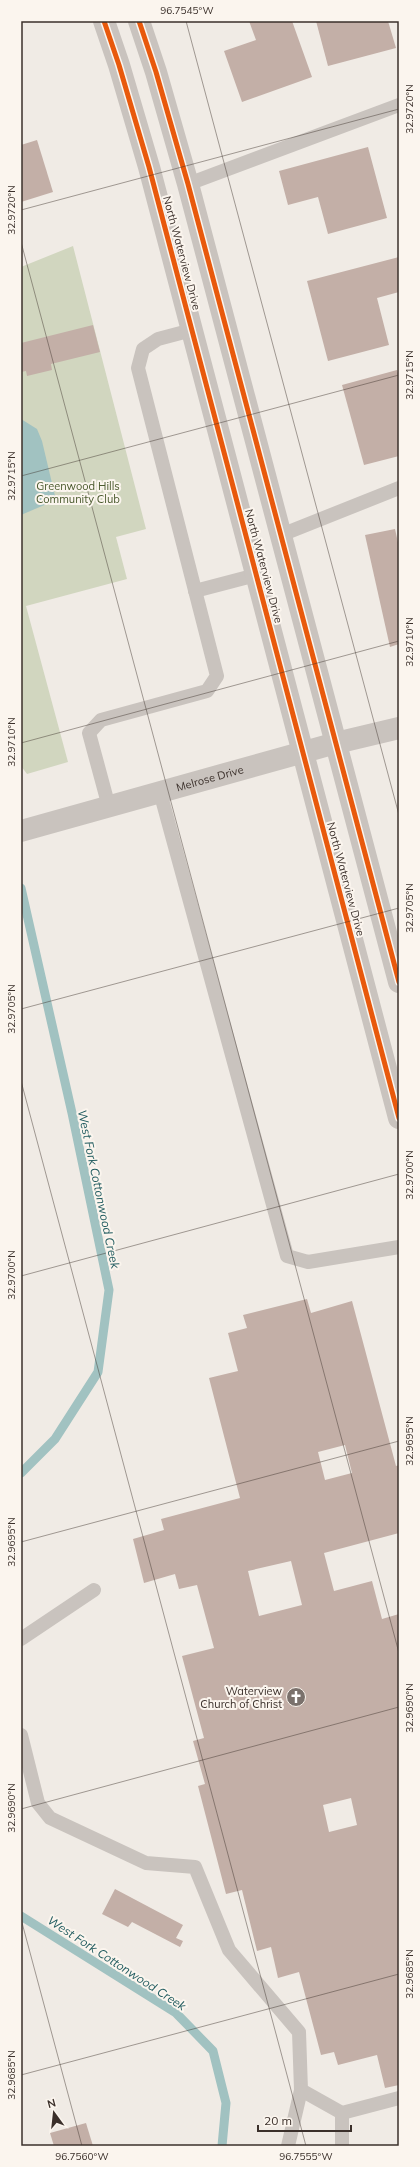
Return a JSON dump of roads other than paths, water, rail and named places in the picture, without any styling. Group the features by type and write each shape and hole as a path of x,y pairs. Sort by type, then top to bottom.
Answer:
{"street":[{"name":"North Waterview Drive","path":"104,21 119,65 149,167 399,1118"},
{"path":"139,21 156,72 188,184 399,982"},
{"name":"Melrose Drive","path":"21,831 336,743 399,728"}],"lane":[{"path":"188,184 399,105"},
{"path":"109,807 89,732 101,720 207,691 217,676 138,368 143,349 158,340 192,330"},
{"path":"281,535 399,488"},
{"path":"195,590 256,575"},
{"path":"160,792 287,1256 308,1262 399,1247"},
{"path":"21,1638 94,1590"},
{"path":"21,1735 38,1803 50,1818 146,1863 195,1867 229,1950 299,2032 301,2090 288,2146"},
{"path":"301,2090 342,2113 399,2098"},
{"path":"342,2113 342,2146"}],"water":[{"path":"21,419 37,429 42,441 56,500 21,515"}],"waterway":[{"name":"West Fork Cottonwood Creek","path":"21,888 72,1113 109,1290 98,1372 55,1439 21,1473"},
{"name":"West Fork Cottonwood Creek","path":"21,1916 176,2013 213,2051 226,2103 222,2146"}],"place":[{"name":"Waterview Church of Christ","path":"296,1697"}],"park label":[{"name":"Greenwood Hills Community Club","path":"78,492"}]}
